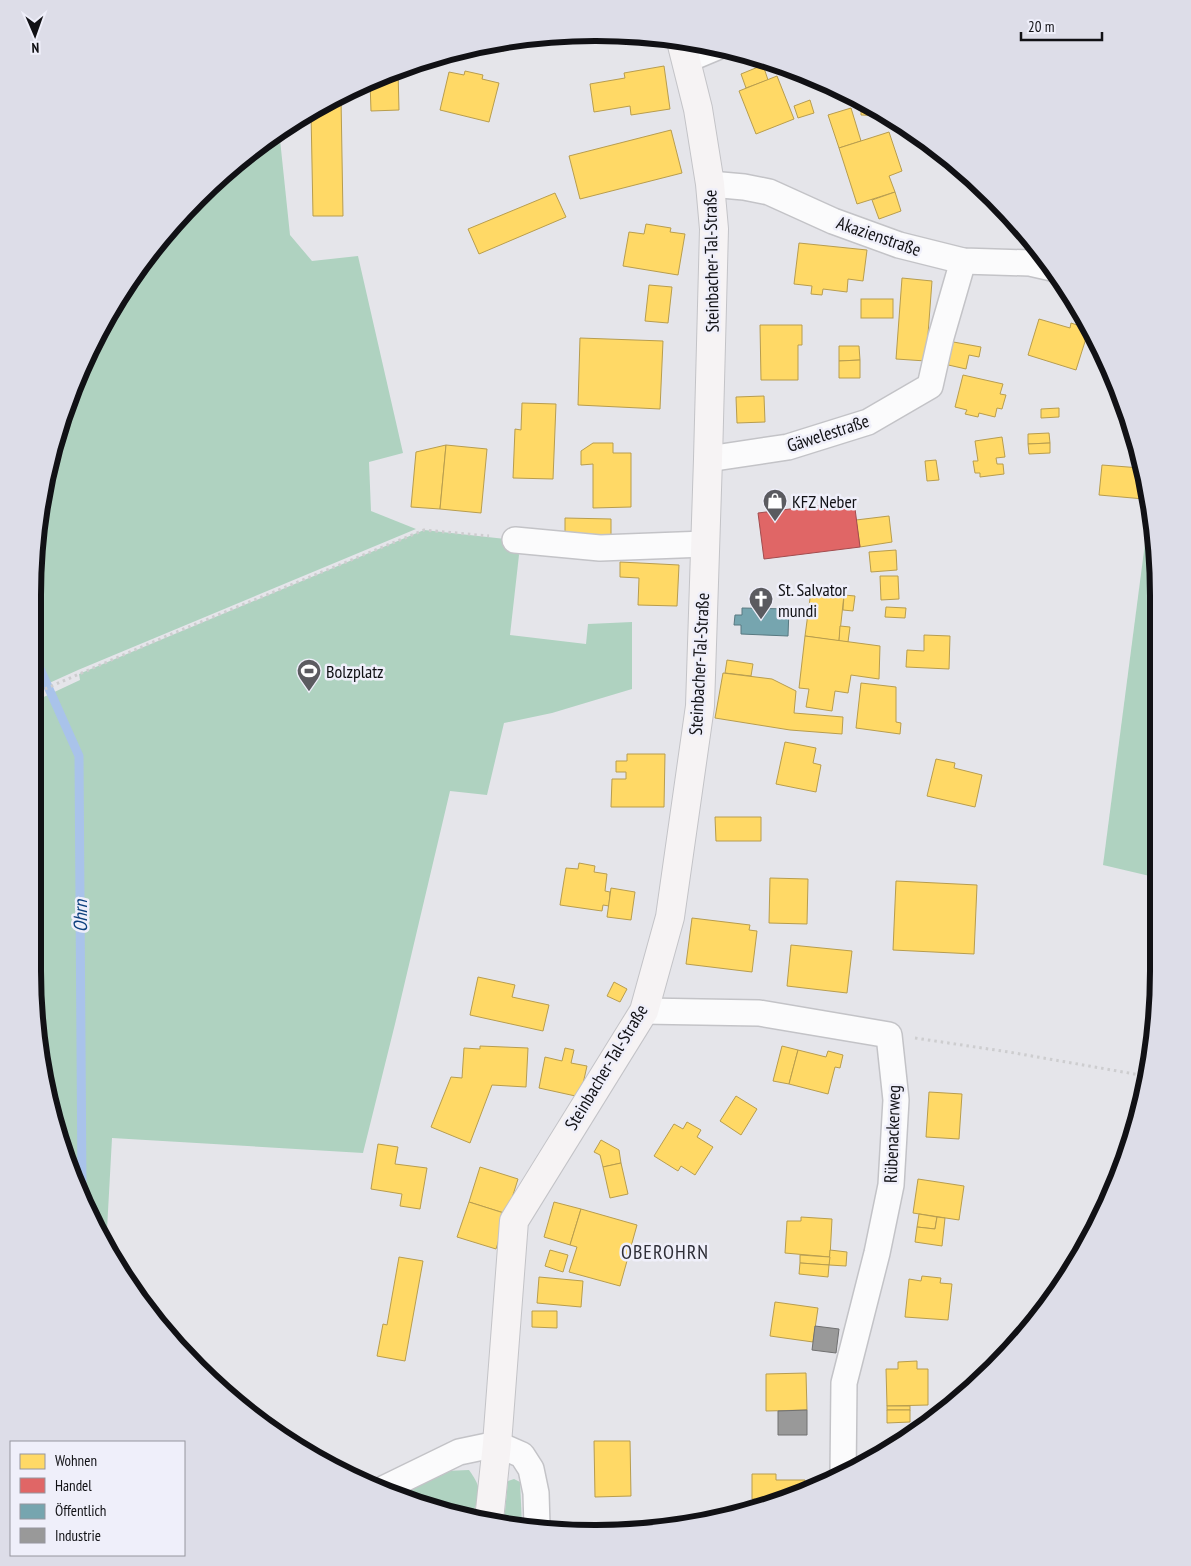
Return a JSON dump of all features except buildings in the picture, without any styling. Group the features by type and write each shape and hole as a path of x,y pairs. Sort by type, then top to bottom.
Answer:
{"main road":[{"name":"Steinbacher-Tal-Straße","path":"490,1514 497,1444 514,1221 644,1010 670,917 700,706 714,229 710,184 698,109 684,50"}],"street":[{"name":"Akazienstraße","path":"710,184 744,187 770,192 833,221 899,246 963,261 1030,263 1040,265"},
{"name":"Gäwelestraße","path":"708,460 788,447 868,422 930,386 941,337 963,261"},
{"path":"515,540 600,548 705,544"},
{"path":"644,1010 759,1013 889,1034"},
{"name":"Rübenackerweg","path":"843,1467 844,1383 877,1253 891,1185 896,1100 889,1034"},
{"path":"391,1486 459,1452 497,1444 522,1455 531,1469 536,1493 537,1522"}],"path":[{"path":"41,691 424,530 515,540"},
{"path":"889,1034 1009,1052 1140,1075"}],"green space":[{"path":"280,141 290,235 312,261 358,256 403,453 369,462 371,511 416,529 41,687 42,559 46,523 60,452 83,383 98,350 116,318 156,258 179,230 230,179"},
{"path":"424,530 515,540 519,555 510,635 586,644 588,624 632,622 632,689 552,713 504,723 487,795 450,791 363,1153 112,1138 107,1232 83,1183 60,1114 52,1079 42,1007 41,698 80,680 79,674"},
{"path":"1146,534 1150,596 1150,876 1103,865"},
{"path":"469,1470 474,1477 479,1493 473,1511 406,1491 445,1471"},
{"path":"514,1479 520,1482 522,1520 504,1517 508,1481"}],"waterway":[{"name":"Ohrn","path":"41,671 79,756 82,1180"}],"place":[{"name":"KFZ Neber","path":"775,522"},
{"name":"St. Salvator mundi","path":"761,620"},
{"name":"Bolzplatz","path":"309,692"}],"district":[{"name":"OBEROHRN","path":"665,1252"}]}
